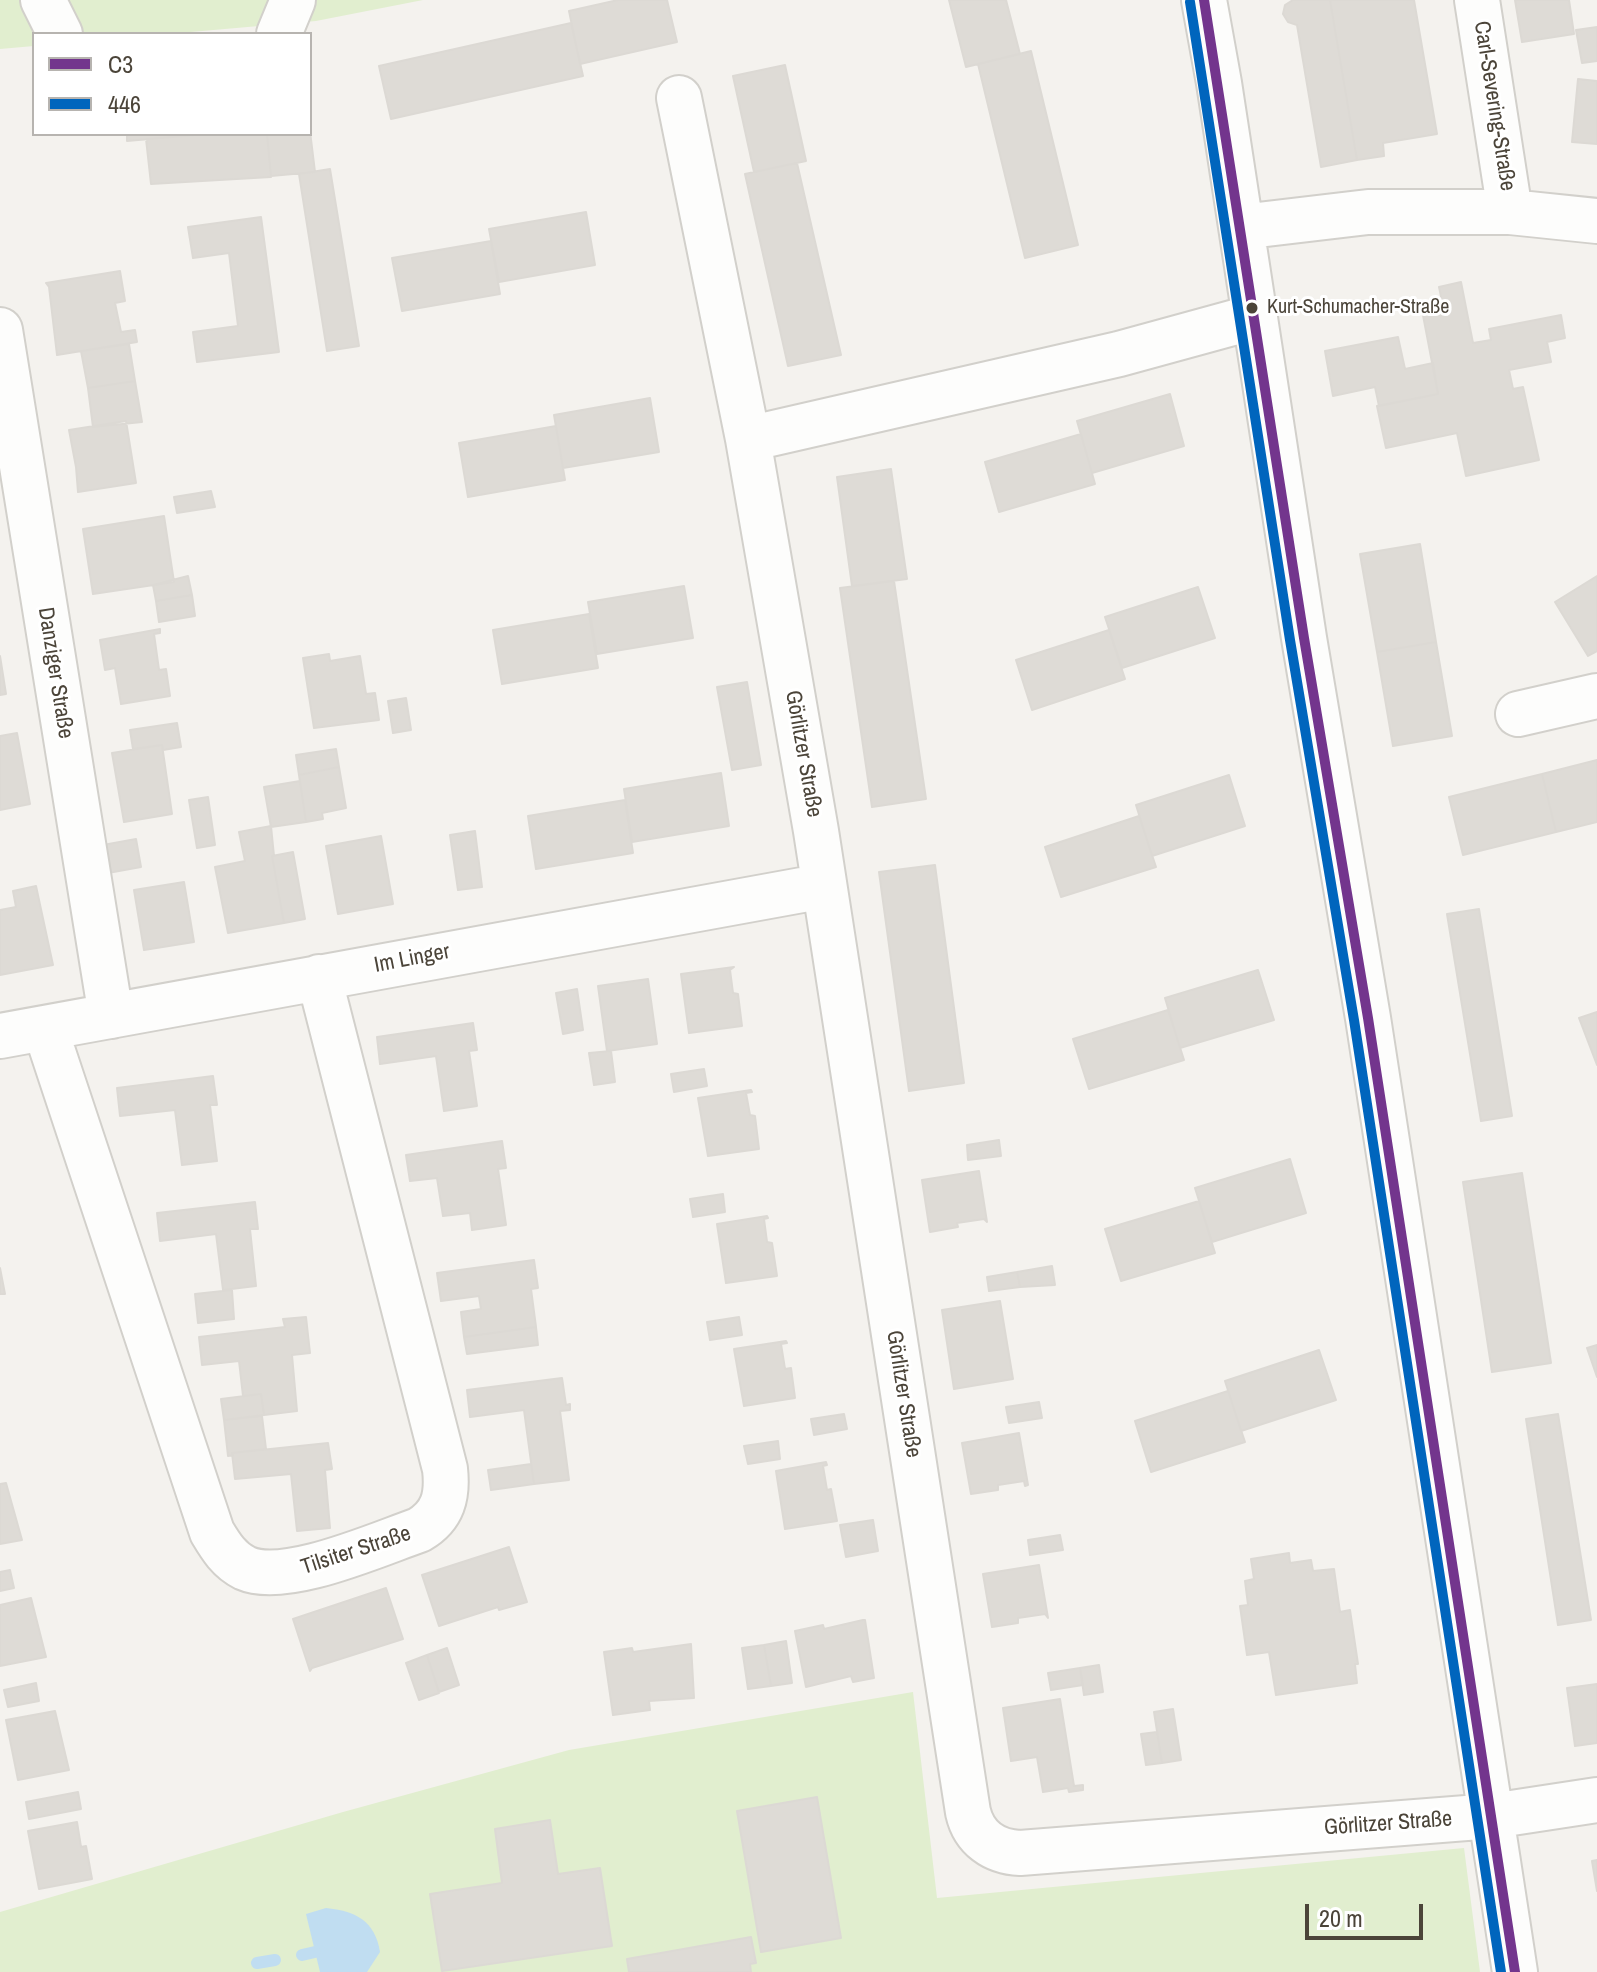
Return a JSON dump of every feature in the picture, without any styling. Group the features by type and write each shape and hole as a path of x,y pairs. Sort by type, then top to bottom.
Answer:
{"street":[{"path":"43,0 59,32"},
{"path":"280,32 293,0"},
{"path":"1204,0 1304,638 1368,1018 1515,1972"},
{"name":"Carl-Severing-Straße","path":"1477,0 1510,212"},
{"name":"Görlitzer Straße","path":"679,98 748,439 824,886 968,1812 977,1834 996,1849 1020,1853 1492,1816 1597,1800"},
{"path":"1241,227 1368,212 1510,212 1597,221"},
{"path":"748,439 1119,354 1254,317"},
{"name":"Danziger Straße","path":"0,330 111,1016"},
{"path":"1518,714 1597,696"},
{"name":"Im Linger","path":"0,1036 824,886"},
{"name":"Tilsiter Straße","path":"45,1028 212,1532 232,1560 255,1571 285,1573 419,1530 432,1523 441,1511 447,1484 319,977"}],"green space":[{"path":"0,0 423,0 316,21 191,32 32,32 32,46 0,49"},
{"path":"913,1692 937,1898 1464,1848 1480,1972 0,1972 0,1912 569,1750"}],"water":[{"path":"326,1908 355,1915 374,1932 380,1952 367,1972 320,1972 306,1914"}],"building":[{"path":"618,0 667,0 677,42 580,64 569,11"},
{"path":"949,0 1006,0 1020,54 966,67"},
{"path":"1293,0 1330,0 1357,160 1321,167 1297,25 1288,22 1283,14 1285,5"},
{"path":"1330,0 1414,0 1437,134 1383,143 1384,156 1357,160"},
{"path":"1515,0 1569,0 1574,34 1522,42"},
{"path":"571,23 583,76 391,119 379,66"},
{"path":"1597,27 1597,61 1582,63 1576,30"},
{"path":"1031,51 1078,245 1025,258 978,64"},
{"path":"785,65 806,161 754,172 733,76"},
{"path":"1578,79 1597,81 1597,144 1572,142"},
{"path":"127,136 183,136 127,141"},
{"path":"267,136 311,136 315,172 271,176"},
{"path":"267,136 271,177 151,184 146,139"},
{"path":"797,163 841,355 788,366 745,174"},
{"path":"330,169 359,346 327,351 299,174"},
{"path":"586,212 595,265 499,282 489,229"},
{"path":"261,217 279,352 197,362 193,332 238,326 229,253 193,258 188,227"},
{"path":"491,241 500,294 402,311 392,258"},
{"path":"120,271 125,301 115,303 121,332 135,330 137,342 57,355 46,283"},
{"path":"1461,282 1473,343 1491,340 1489,329 1561,315 1565,338 1547,342 1551,362 1509,370 1513,389 1523,387 1539,460 1466,476 1457,433 1386,448 1377,406 1438,394 1422,310 1443,306 1439,287"},
{"path":"1398,337 1405,369 1433,363 1438,394 1379,406 1375,387 1333,396 1325,351"},
{"path":"129,344 135,381 88,388 81,351"},
{"path":"135,381 142,422 93,427 88,388"},
{"path":"1170,394 1184,446 1092,473 1077,421"},
{"path":"650,398 659,452 563,468 554,415"},
{"path":"126,421 136,483 78,492 69,430"},
{"path":"556,426 565,480 468,497 459,443"},
{"path":"1081,434 1095,484 999,512 985,462"},
{"path":"891,469 907,579 852,586 837,477"},
{"path":"211,491 215,507 177,513 174,497"},
{"path":"164,516 174,582 93,594 83,529"},
{"path":"1420,544 1436,642 1377,652 1360,554"},
{"path":"188,576 192,595 156,601 153,585"},
{"path":"1597,576 1597,651 1588,656 1555,602"},
{"path":"894,581 926,799 872,807 840,588"},
{"path":"684,586 693,638 597,654 588,602"},
{"path":"1198,587 1215,638 1122,668 1105,617"},
{"path":"192,595 195,616 159,622 156,601"},
{"path":"589,614 598,668 502,684 493,630"},
{"path":"160,629 160,633 154,634 159,670 166,669 170,696 121,704 115,668 105,670 100,640"},
{"path":"1109,630 1125,679 1032,710 1016,660"},
{"path":"1436,642 1452,736 1393,746 1377,652"},
{"path":"329,654 330,661 360,656 366,694 375,693 379,720 314,728 303,658"},
{"path":"0,656 6,694 0,695"},
{"path":"747,682 761,765 732,770 717,687"},
{"path":"406,698 411,730 393,733 388,701"},
{"path":"177,723 181,747 163,750 162,745 133,749 130,730"},
{"path":"17,733 30,804 0,810 0,736"},
{"path":"162,745 172,814 124,822 112,753"},
{"path":"336,749 339,767 299,775 296,755"},
{"path":"1597,760 1597,822 1556,832 1542,774"},
{"path":"339,767 346,808 322,813 323,819 306,822 299,775"},
{"path":"721,773 729,826 632,842 624,789"},
{"path":"1542,774 1556,832 1463,855 1449,797"},
{"path":"1229,775 1245,826 1152,856 1136,805"},
{"path":"300,781 306,822 271,827 264,787"},
{"path":"208,797 215,845 197,848 189,800"},
{"path":"625,800 633,853 536,869 528,816"},
{"path":"1139,816 1156,867 1061,897 1045,847"},
{"path":"271,826 272,856 284,923 228,933 215,867 245,861 239,832"},
{"path":"475,831 482,887 458,890 450,835"},
{"path":"381,836 393,904 338,914 326,846"},
{"path":"136,839 141,867 108,873 103,845"},
{"path":"293,852 305,919 284,923 272,856"},
{"path":"935,865 964,1083 909,1091 879,872"},
{"path":"184,882 194,942 144,950 134,890"},
{"path":"36,886 53,965 0,975 0,910 16,907 13,891"},
{"path":"1479,909 1512,1116 1481,1121 1447,914"},
{"path":"734,967 730,970 733,993 738,994 742,1026 689,1033 681,974"},
{"path":"1258,970 1274,1020 1180,1048 1165,998"},
{"path":"648,979 657,1044 607,1051 598,986"},
{"path":"577,989 583,1030 563,1034 556,993"},
{"path":"1168,1010 1184,1060 1089,1089 1073,1039"},
{"path":"1597,1012 1597,1065 1579,1018"},
{"path":"473,1023 477,1050 469,1051 477,1106 444,1111 436,1056 380,1064 377,1037"},
{"path":"611,1051 615,1082 594,1085 589,1053"},
{"path":"704,1069 707,1086 674,1092 671,1074"},
{"path":"213,1076 217,1105 210,1105 217,1161 182,1165 175,1110 120,1116 117,1088"},
{"path":"751,1090 746,1093 750,1115 755,1116 759,1149 708,1156 698,1098"},
{"path":"999,1140 1001,1156 968,1160 967,1145"},
{"path":"502,1141 506,1168 498,1169 506,1225 472,1230 470,1213 443,1216 437,1178 410,1181 406,1155"},
{"path":"1290,1159 1306,1213 1212,1242 1195,1188"},
{"path":"979,1171 987,1222 984,1219 957,1223 958,1227 930,1232 922,1180"},
{"path":"1522,1173 1551,1363 1492,1372 1463,1182"},
{"path":"723,1194 725,1212 693,1217 690,1199"},
{"path":"1199,1201 1215,1253 1121,1281 1105,1229"},
{"path":"255,1202 258,1229 250,1229 256,1286 223,1290 216,1234 160,1241 157,1213"},
{"path":"767,1216 764,1219 767,1242 772,1243 777,1276 726,1283 717,1224"},
{"path":"534,1260 538,1288 531,1289 536,1327 464,1337 461,1312 481,1309 479,1296 441,1301 437,1273"},
{"path":"1052,1266 1055,1285 1020,1287 1017,1272"},
{"path":"0,1268 5,1294 0,1294"},
{"path":"1017,1272 1020,1287 989,1291 987,1277"},
{"path":"232,1290 234,1319 198,1323 195,1294"},
{"path":"1000,1301 1013,1379 954,1389 942,1310"},
{"path":"306,1317 310,1353 292,1355 297,1411 264,1415 261,1394 243,1396 239,1361 202,1365 199,1337 285,1327 283,1319"},
{"path":"739,1317 742,1335 710,1340 707,1322"},
{"path":"536,1327 538,1345 467,1354 464,1337"},
{"path":"786,1341 781,1344 785,1369 791,1368 795,1398 744,1406 734,1349"},
{"path":"1597,1345 1597,1377 1587,1348"},
{"path":"1319,1350 1336,1400 1241,1431 1225,1381"},
{"path":"562,1378 566,1405 570,1404 570,1410 560,1411 569,1480 534,1484 524,1410 470,1417 467,1390"},
{"path":"1228,1391 1245,1442 1151,1472 1135,1421"},
{"path":"261,1394 264,1415 224,1420 221,1399"},
{"path":"1039,1402 1042,1418 1009,1423 1006,1407"},
{"path":"844,1414 847,1429 814,1435 811,1419"},
{"path":"1558,1414 1591,1620 1558,1625 1526,1419"},
{"path":"262,1416 266,1449 228,1456 224,1420"},
{"path":"1019,1433 1028,1485 1025,1486 1024,1481 998,1485 998,1490 971,1494 962,1443"},
{"path":"778,1441 780,1459 748,1464 744,1446"},
{"path":"328,1443 332,1469 325,1470 330,1528 297,1531 291,1474 235,1479 232,1453"},
{"path":"826,1462 827,1465 823,1466 827,1490 831,1489 837,1521 785,1529 776,1471"},
{"path":"531,1464 534,1484 491,1490 488,1470"},
{"path":"6,1483 22,1540 0,1544 0,1484"},
{"path":"873,1520 878,1551 846,1557 840,1525"},
{"path":"1060,1535 1063,1550 1030,1555 1028,1540"},
{"path":"509,1547 527,1602 499,1610 498,1607 439,1626 422,1575"},
{"path":"1289,1553 1290,1563 1311,1560 1313,1571 1334,1569 1340,1612 1350,1610 1358,1664 1355,1664 1357,1683 1276,1695 1269,1652 1247,1655 1240,1606 1248,1605 1245,1581 1254,1579 1251,1559"},
{"path":"1039,1565 1048,1618 1045,1614 1018,1618 1018,1623 992,1627 983,1574"},
{"path":"10,1570 14,1588 0,1591 0,1572"},
{"path":"386,1588 403,1639 310,1671 293,1619"},
{"path":"31,1598 46,1657 0,1666 0,1605"},
{"path":"865,1620 874,1678 853,1682 851,1676 806,1687 795,1631 823,1625 824,1629"},
{"path":"786,1641 792,1683 771,1686 764,1645"},
{"path":"691,1644 694,1698 649,1701 650,1710 613,1715 604,1652 632,1648 633,1652"},
{"path":"764,1645 771,1686 748,1689 742,1648"},
{"path":"447,1648 459,1685 439,1692 427,1655"},
{"path":"427,1655 439,1693 419,1700 406,1663"},
{"path":"1099,1665 1103,1692 1084,1695 1080,1668"},
{"path":"1080,1668 1083,1685 1051,1690 1048,1673"},
{"path":"36,1683 39,1701 8,1707 4,1690"},
{"path":"1597,1684 1597,1743 1575,1746 1567,1688"},
{"path":"1060,1699 1074,1786 1083,1785 1083,1790 1069,1792 1068,1788 1043,1792 1037,1757 1011,1761 1003,1708"},
{"path":"1173,1709 1181,1760 1162,1763 1154,1712"},
{"path":"55,1711 69,1770 18,1780 6,1720"},
{"path":"1157,1732 1162,1763 1146,1765 1141,1734"},
{"path":"78,1792 81,1809 29,1819 26,1802"},
{"path":"817,1797 841,1938 761,1952 737,1811"},
{"path":"550,1820 558,1874 600,1868 612,1946 442,1971 430,1894 502,1883 495,1829"},
{"path":"77,1822 81,1847 86,1846 92,1879 39,1889 28,1831"},
{"path":"1597,1860 1597,1891 1592,1861"},
{"path":"751,1937 756,1963 750,1964 751,1972 629,1972 627,1959"}],"waterway":[{"path":"302,1955 315,1952"},
{"path":"257,1963 275,1960"}],"transit line":[{"name":"C3","path":"1204,0 1304,638 1368,1018 1515,1972"},
{"name":"446","path":"1190,2 1290,640 1354,1020 1501,1972"}],"place":[{"name":"Kurt-Schumacher-Straße","path":"1252,308"}]}
